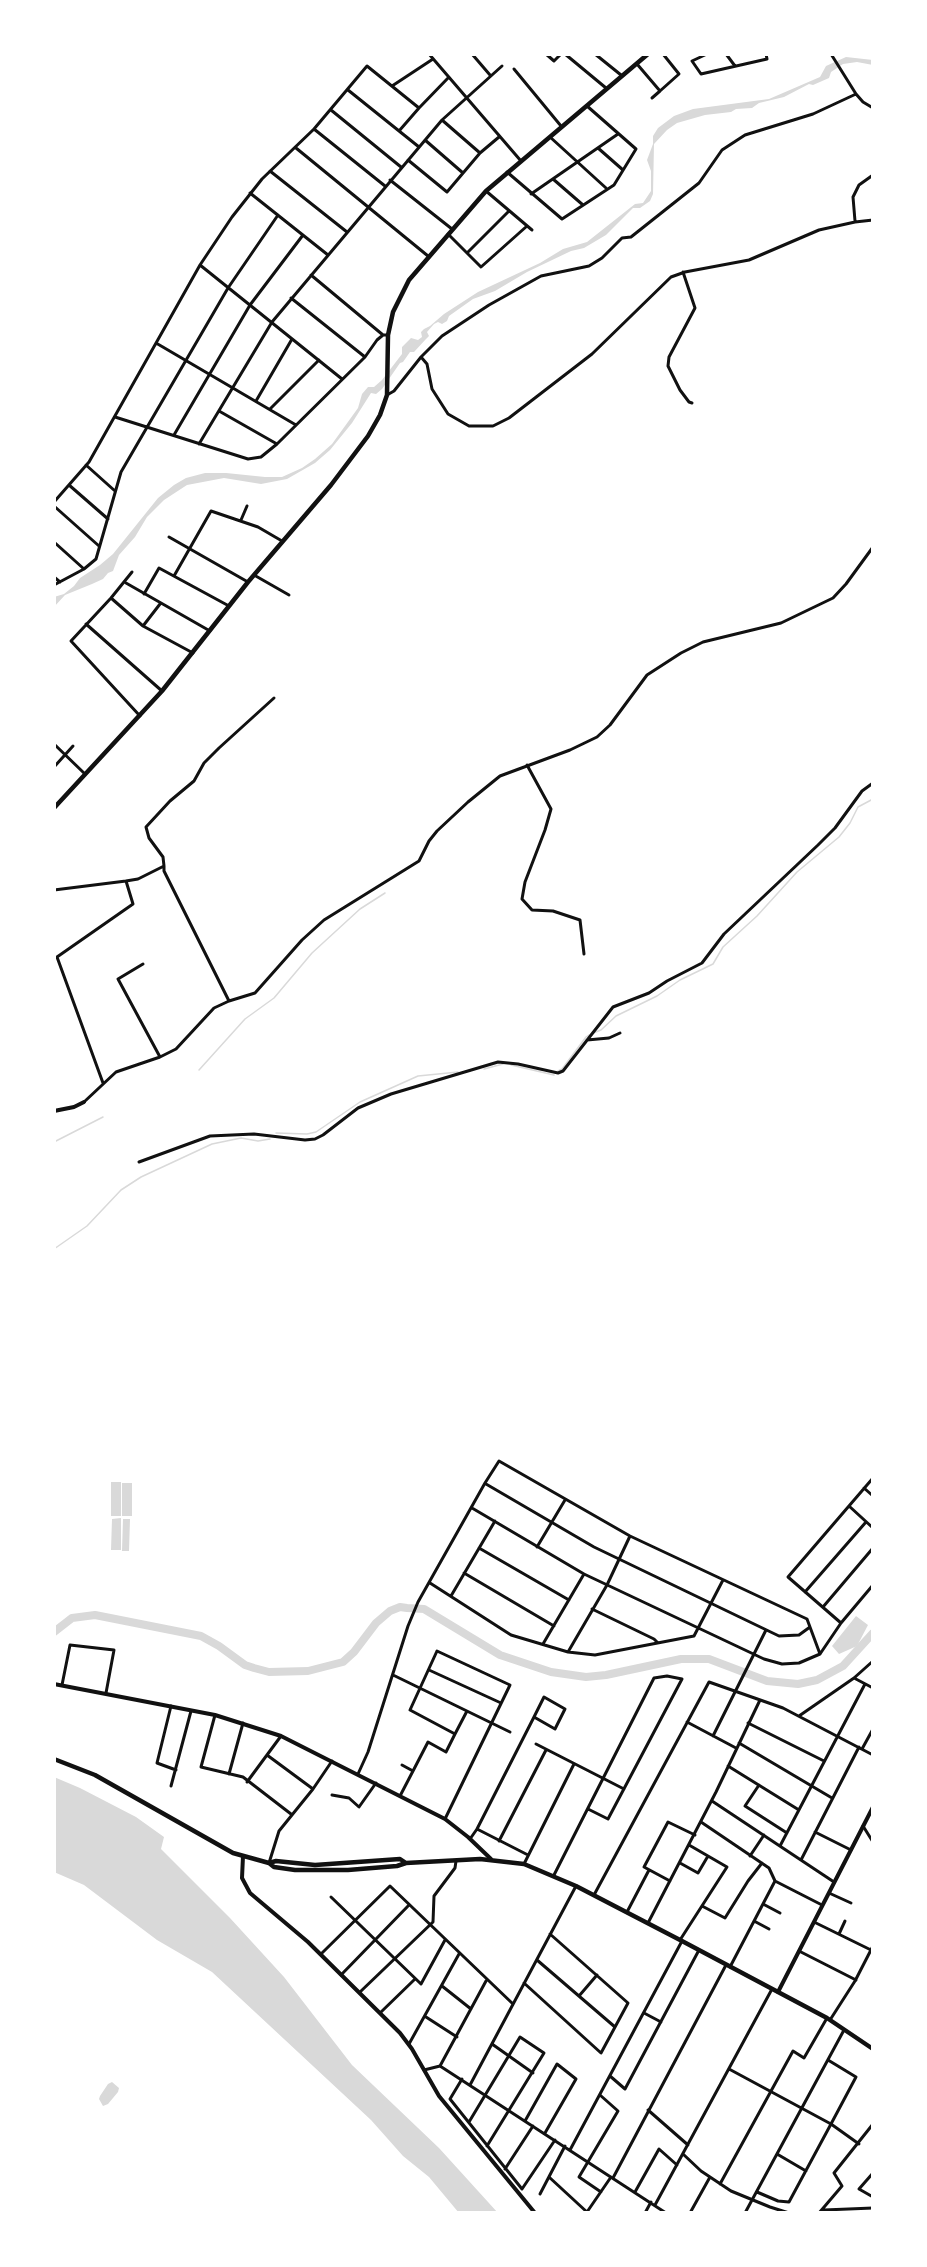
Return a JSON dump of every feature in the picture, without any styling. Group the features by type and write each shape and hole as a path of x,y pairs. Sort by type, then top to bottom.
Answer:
{"highway":[{"path":"54,808 162,691 248,582 321,498 368,436 380,415 387,392 389,362 386,335 393,312 399,296 428,256 486,191 648,54"},
{"path":"54,1759 95,1775 233,1853 269,1863 274,1867 317,1870 490,1859 524,1864 554,1875 681,1940 845,2028 873,2049"}],"street":[{"path":"429,54 520,161"},
{"path":"472,54 490,75"},
{"path":"546,54 554,61 563,54 606,88"},
{"path":"595,54 621,75"},
{"path":"652,98 680,74 663,54"},
{"path":"706,54 692,61 701,74 767,59 765,54"},
{"path":"726,54 735,66"},
{"path":"831,54 856,94 873,108"},
{"path":"392,86 434,59"},
{"path":"636,63 660,91"},
{"path":"99,546 54,504 87,465 200,265 250,193 314,129 367,66 419,108"},
{"path":"199,444 272,322 291,298 442,120 502,66"},
{"path":"514,69 561,126"},
{"path":"399,131 449,77"},
{"path":"348,90 419,147"},
{"path":"387,392 394,391 421,357 442,336 489,304 541,276 589,266 602,258 622,238 631,237 699,183 722,150 745,135 813,114 856,94"},
{"path":"507,172 562,219 606,188 614,185 636,149 586,105"},
{"path":"331,110 401,167"},
{"path":"442,120 480,153"},
{"path":"314,129 385,186"},
{"path":"531,194 618,134"},
{"path":"408,160 447,192 480,153 499,137"},
{"path":"549,137 606,188"},
{"path":"425,140 463,173"},
{"path":"296,148 428,256"},
{"path":"597,148 623,170"},
{"path":"270,171 347,232"},
{"path":"855,222 853,196 859,185 873,175"},
{"path":"553,179 583,205"},
{"path":"390,180 452,229"},
{"path":"486,191 532,230"},
{"path":"250,193 328,255"},
{"path":"467,253 509,211"},
{"path":"54,585 84,569 96,559 121,472 228,288 278,214"},
{"path":"421,357 427,364 432,389 448,414 469,426 493,426 508,418 592,354 671,277 683,272 749,260 819,230 873,220"},
{"path":"448,234 481,267 527,226"},
{"path":"174,435 250,305 303,235"},
{"path":"200,265 342,379"},
{"path":"683,272 695,308 669,357 668,366 680,390 692,403"},
{"path":"115,417 248,459 267,454 365,357 377,339 386,335 311,275"},
{"path":"291,298 365,357"},
{"path":"256,402 292,339"},
{"path":"156,343 296,425"},
{"path":"270,410 319,360"},
{"path":"219,411 277,444"},
{"path":"87,465 115,491"},
{"path":"69,484 108,519"},
{"path":"241,520 247,506"},
{"path":"174,576 211,511 258,527 282,541"},
{"path":"169,537 248,582"},
{"path":"54,542 84,569"},
{"path":"54,1111 74,1107 84,1102 103,1083 122,1069 160,1057 176,1049 214,1008 255,993 302,940 324,920 419,861 436,831 500,776 570,750 597,737 610,725 647,675 681,653 704,642 781,623 833,598 873,547"},
{"path":"144,594 159,568 229,606"},
{"path":"132,572 71,641 140,716"},
{"path":"254,575 289,595"},
{"path":"54,577 60,582"},
{"path":"125,582 210,631"},
{"path":"111,598 143,626 193,653"},
{"path":"143,626 160,603"},
{"path":"86,624 162,691"},
{"path":"229,1001 164,871 163,857 148,838 146,827 170,801 194,781 204,763 274,698"},
{"path":"54,744 85,774"},
{"path":"54,767 73,746"},
{"path":"527,765 551,809 525,882 522,899 532,910 553,911 580,920 584,954"},
{"path":"139,1162 210,1136 254,1134 305,1140 315,1139 323,1136 358,1108 391,1094 498,1062 558,1073 567,1068 613,1007 650,993 667,981 702,963 724,934 835,828 862,791 873,783"},
{"path":"54,890 138,879 164,866"},
{"path":"103,1083 57,957 133,904 126,881"},
{"path":"142,964 118,979 160,1057"},
{"path":"589,1039 609,1038 620,1033"},
{"path":"358,1774 368,1752 418,1602 485,1483 500,1461 630,1536 807,1619 820,1654"},
{"path":"841,1623 788,1577 873,1478"},
{"path":"485,1483 619,1559 779,1636 799,1635 810,1628"},
{"path":"864,1488 873,1496"},
{"path":"537,1547 565,1500"},
{"path":"849,1506 873,1528"},
{"path":"472,1508 584,1574 754,1654 782,1664 799,1663 820,1654 841,1623 873,1586"},
{"path":"451,1596 495,1521"},
{"path":"805,1592 866,1522"},
{"path":"568,1652 607,1585 630,1536"},
{"path":"479,1548 569,1600"},
{"path":"823,1607 873,1548"},
{"path":"464,1573 554,1626"},
{"path":"543,1644 584,1574"},
{"path":"430,1583 511,1635 568,1652 595,1655 694,1636 723,1580"},
{"path":"592,1609 658,1643"},
{"path":"713,1736 766,1630"},
{"path":"62,1685 70,1645 114,1650 106,1693"},
{"path":"445,1819 510,1685 437,1651 410,1710 455,1734"},
{"path":"799,1716 854,1678 873,1661"},
{"path":"429,1670 501,1703"},
{"path":"393,1675 510,1732"},
{"path":"554,1875 654,1678 682,1679 608,1819 588,1809"},
{"path":"854,1678 873,1688"},
{"path":"594,1895 709,1682 799,1716 873,1755"},
{"path":"54,1684 215,1715 243,1722 281,1736 445,1819 490,1859"},
{"path":"780,1846 865,1684"},
{"path":"470,1839 544,1697 566,1709 555,1729 534,1717"},
{"path":"648,1923 712,1801 760,1700"},
{"path":"171,1706 157,1763 176,1770"},
{"path":"171,1786 192,1711"},
{"path":"400,1796 428,1742 446,1752 467,1711"},
{"path":"215,1715 201,1767 243,1777 291,1814"},
{"path":"229,1774 243,1722"},
{"path":"687,1722 736,1748"},
{"path":"748,1723 824,1761"},
{"path":"801,1860 832,1798 873,1729"},
{"path":"247,1782 281,1736"},
{"path":"739,1743 832,1798"},
{"path":"536,1744 624,1789"},
{"path":"499,1841 546,1750"},
{"path":"267,1755 313,1789"},
{"path":"269,1863 279,1831 332,1761"},
{"path":"524,1864 574,1764"},
{"path":"402,1765 413,1771"},
{"path":"728,1766 799,1810"},
{"path":"332,1795 349,1798 359,1807 376,1783"},
{"path":"759,1785 745,1806 787,1833"},
{"path":"712,1801 834,1882"},
{"path":"778,1992 873,1806"},
{"path":"866,1821 873,1824"},
{"path":"670,1881 644,1867 668,1822 694,1835"},
{"path":"701,1822 769,1868 775,1881 822,1905"},
{"path":"863,1826 873,1842"},
{"path":"477,1829 528,1855"},
{"path":"815,1832 850,1850"},
{"path":"750,1856 764,1835"},
{"path":"570,2150 681,1940 727,1868 689,1845"},
{"path":"243,1856 242,1878 250,1893 321,1954 409,2044 439,2096 535,2213"},
{"path":"680,1863 698,1873 708,1856"},
{"path":"360,1992 433,1922 434,1896 455,1868 457,1860"},
{"path":"702,1906 725,1918 762,1863"},
{"path":"627,1912 649,1870"},
{"path":"549,2177 587,2212 612,2177 775,1881"},
{"path":"321,1954 390,1886 486,1981 513,2004"},
{"path":"470,2085 576,1886"},
{"path":"829,1893 851,1903"},
{"path":"331,1897 421,1984 445,1940"},
{"path":"763,1904 780,1913"},
{"path":"341,1975 410,1905"},
{"path":"754,1921 769,1929"},
{"path":"839,1934 845,1921"},
{"path":"720,2184 793,2051 804,2058 856,1980 872,1948 814,1922"},
{"path":"525,1983 601,2053 628,2003 550,1934"},
{"path":"610,2076 625,2089 699,1950"},
{"path":"799,1951 856,1980"},
{"path":"409,2044 459,1954"},
{"path":"537,1960 615,2027"},
{"path":"579,1996 597,1975"},
{"path":"380,2013 415,1979"},
{"path":"440,2066 486,1981"},
{"path":"442,1985 471,2009"},
{"path":"655,2205 772,1989"},
{"path":"644,2013 661,2022"},
{"path":"426,2017 457,2037"},
{"path":"745,2213 845,2028"},
{"path":"469,2122 520,2037 544,2053 488,2146"},
{"path":"492,2044 533,2073"},
{"path":"757,2192 778,2201 789,2202 806,2171 856,2077 828,2060"},
{"path":"525,2121 557,2064 576,2079 545,2133"},
{"path":"424,2070 440,2066 666,2213"},
{"path":"729,2069 831,2124 859,2144"},
{"path":"462,2079 450,2099 522,2189 555,2140"},
{"path":"600,2095 618,2111 579,2177 601,2192"},
{"path":"648,2110 688,2145"},
{"path":"819,2213 842,2186 834,2173 873,2124"},
{"path":"505,2169 533,2126"},
{"path":"540,2194 565,2146"},
{"path":"635,2192 659,2149 677,2164"},
{"path":"683,2154 720,2184 752,2200 789,2213"},
{"path":"777,2154 806,2171"},
{"path":"873,2173 859,2188 873,2197"},
{"path":"690,2213 710,2177"},
{"path":"645,2213 651,2202"},
{"path":"823,2210 873,2208"}],"shaded area":[{"path":"846,57 873,60 873,65 857,62 843,64 831,72 829,78 813,85 809,84 784,97 759,103 752,108 705,115 677,123 654,144 653,194 650,201 640,208 633,208 606,235 584,248 571,251 527,272 495,291 473,299 449,316 447,321 434,324 427,332 429,336 400,363 382,389 376,394 371,393 352,423 330,450 315,463 287,479 261,484 224,478 187,485 164,500 147,517 135,537 119,555 113,571 103,579 65,595 54,607 54,597 64,594 80,578 113,554 158,498 174,485 186,478 205,473 282,477 302,468 332,444 358,408 362,394 368,387 374,387 382,380 402,354 402,347 411,338 418,340 422,337 421,332 424,329 478,292 540,263 563,249 587,242 635,204 643,203 651,191 651,171 647,160 653,144 653,136 658,128 674,116 693,109 769,99 820,77 826,66"},
{"path":"111,1482 121,1482 121,1516 111,1516"},
{"path":"122,1483 132,1483 132,1516 122,1516"},
{"path":"121,1518 121,1550 111,1550 112,1519"},
{"path":"123,1519 130,1519 129,1551 122,1551"},
{"path":"856,1616 868,1625 857,1646 839,1654 832,1646"},
{"path":"54,1777 136,1817 164,1837 161,1849 230,1918 284,1977 352,2065 439,2148 498,2213 459,2213 429,2177 403,2156 371,2120 212,1972 157,1940 84,1885 54,1872"},
{"path":"112,2082 119,2088 118,2092 108,2104 103,2106 99,2099 100,2096"}],"waterway":[{"path":"593,1033 601,1030 616,1016 713,964 723,947 757,916 797,872 839,837 850,823 858,807 873,799"},
{"path":"199,1070 245,1019 274,998 312,953 360,909 385,893"},
{"path":"558,1071 589,1035"},
{"path":"484,1069 503,1064"},
{"path":"511,1065 554,1075"},
{"path":"276,1133 316,1132 360,1102 418,1076 458,1072"},
{"path":"54,1142 103,1117"},
{"path":"54,1249 87,1226 121,1190 141,1177 212,1144 241,1138 258,1141 270,1139"},
{"path":"54,1632 72,1618 95,1615 201,1636 245,1665 269,1672 308,1671 343,1662 354,1652 376,1623 390,1611 400,1607 424,1609 500,1655 551,1672 586,1677 681,1659 709,1659 767,1681 798,1684 817,1680 843,1666 873,1633"}]}
